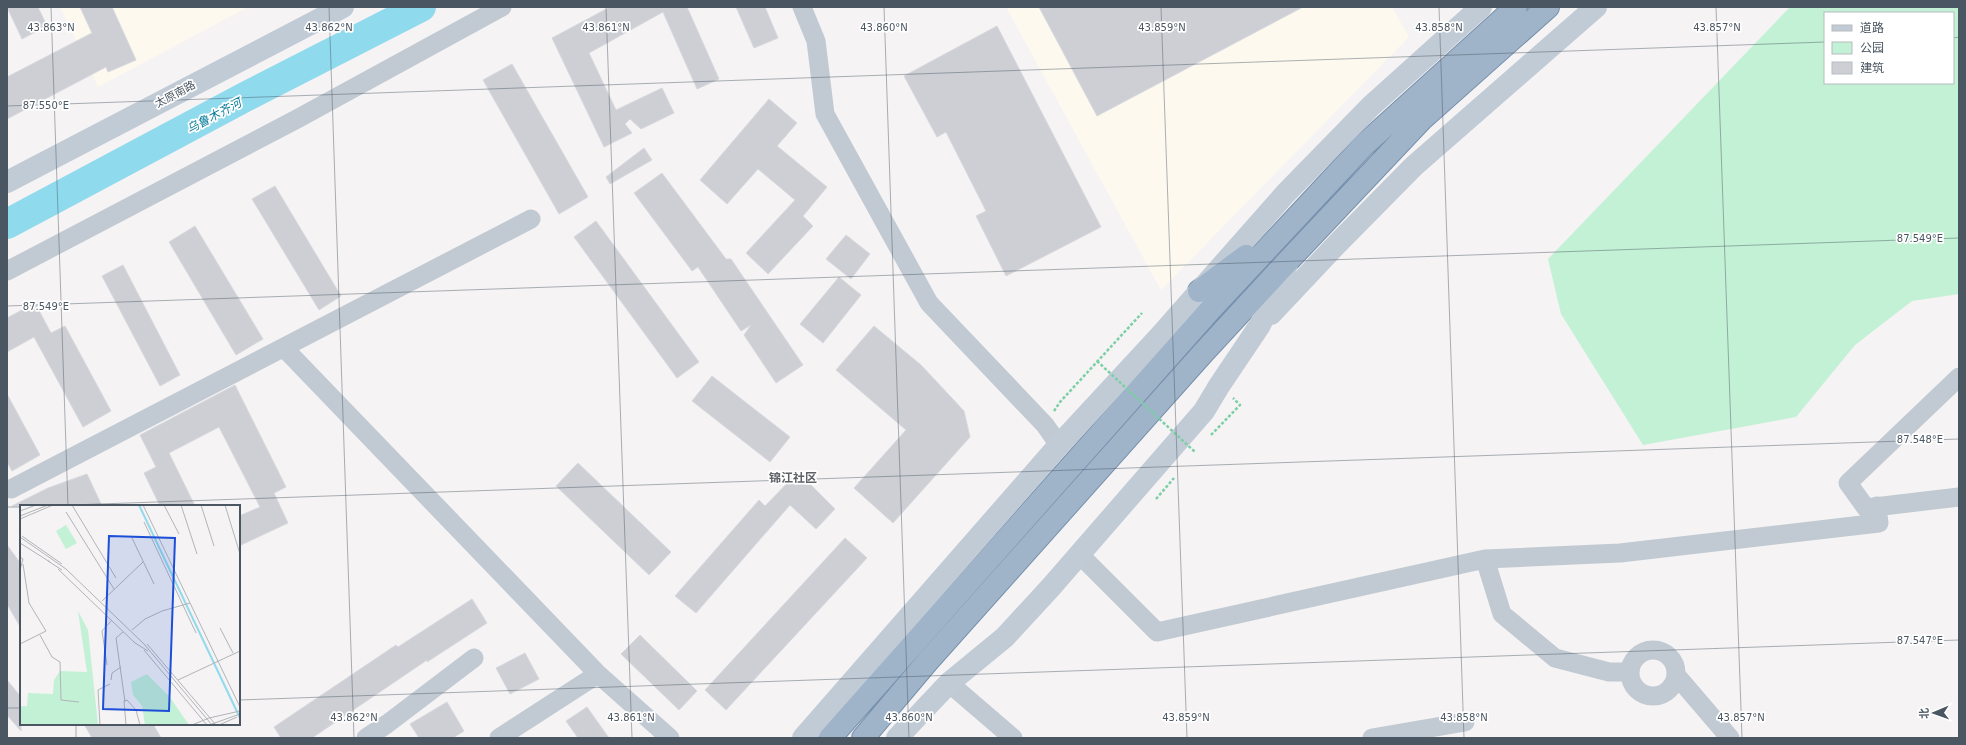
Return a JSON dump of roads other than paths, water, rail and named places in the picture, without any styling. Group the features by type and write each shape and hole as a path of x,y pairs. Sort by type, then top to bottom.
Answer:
{"highway":[{"path":"830,738 1211,308 1364,144 1516,7"},
{"path":"863,738 938,650 1288,261 1422,119 1548,7"},
{"path":"1200,292 1294,220"}],"main road":[{"path":"7,167 314,7"},
{"name":"太原南路","path":"7,182 343,7"},
{"path":"803,738 1058,445 1200,292 1286,193 1371,106 1481,7"},
{"path":"897,738 949,683 1005,637 1080,555 1204,411 1219,386 1260,326 1336,245 1414,166 1596,7"},
{"path":"1260,326 1288,261"}],"street":[{"path":"7,270 297,119 502,7"},
{"path":"802,7 816,41 825,114 929,303 1045,425 1058,445"},
{"path":"11,489 285,349 531,219"},
{"path":"285,349 598,674 670,738"},
{"path":"1959,378 1848,483 1866,508 1959,497"},
{"path":"1080,555 1157,632 1485,559 1620,553 1879,523 1877,506"},
{"path":"1485,559 1502,614 1555,658 1609,672 1630,672"},
{"path":"1654,650 1661,652 1673,661 1676,675 1670,689 1656,696 1648,696 1635,687 1631,680 1630,672 1635,659 1640,654 1654,650"},
{"path":"366,738 387,724 474,658"},
{"path":"499,738 598,674"},
{"path":"1676,675 1730,738"},
{"path":"949,683 1013,738"},
{"path":"1372,738 1465,722"}],"waterway":[{"name":"乌鲁木齐河","path":"7,224 245,97 421,7"}],"district":[{"name":"锦江社区","path":"793,478"}]}
